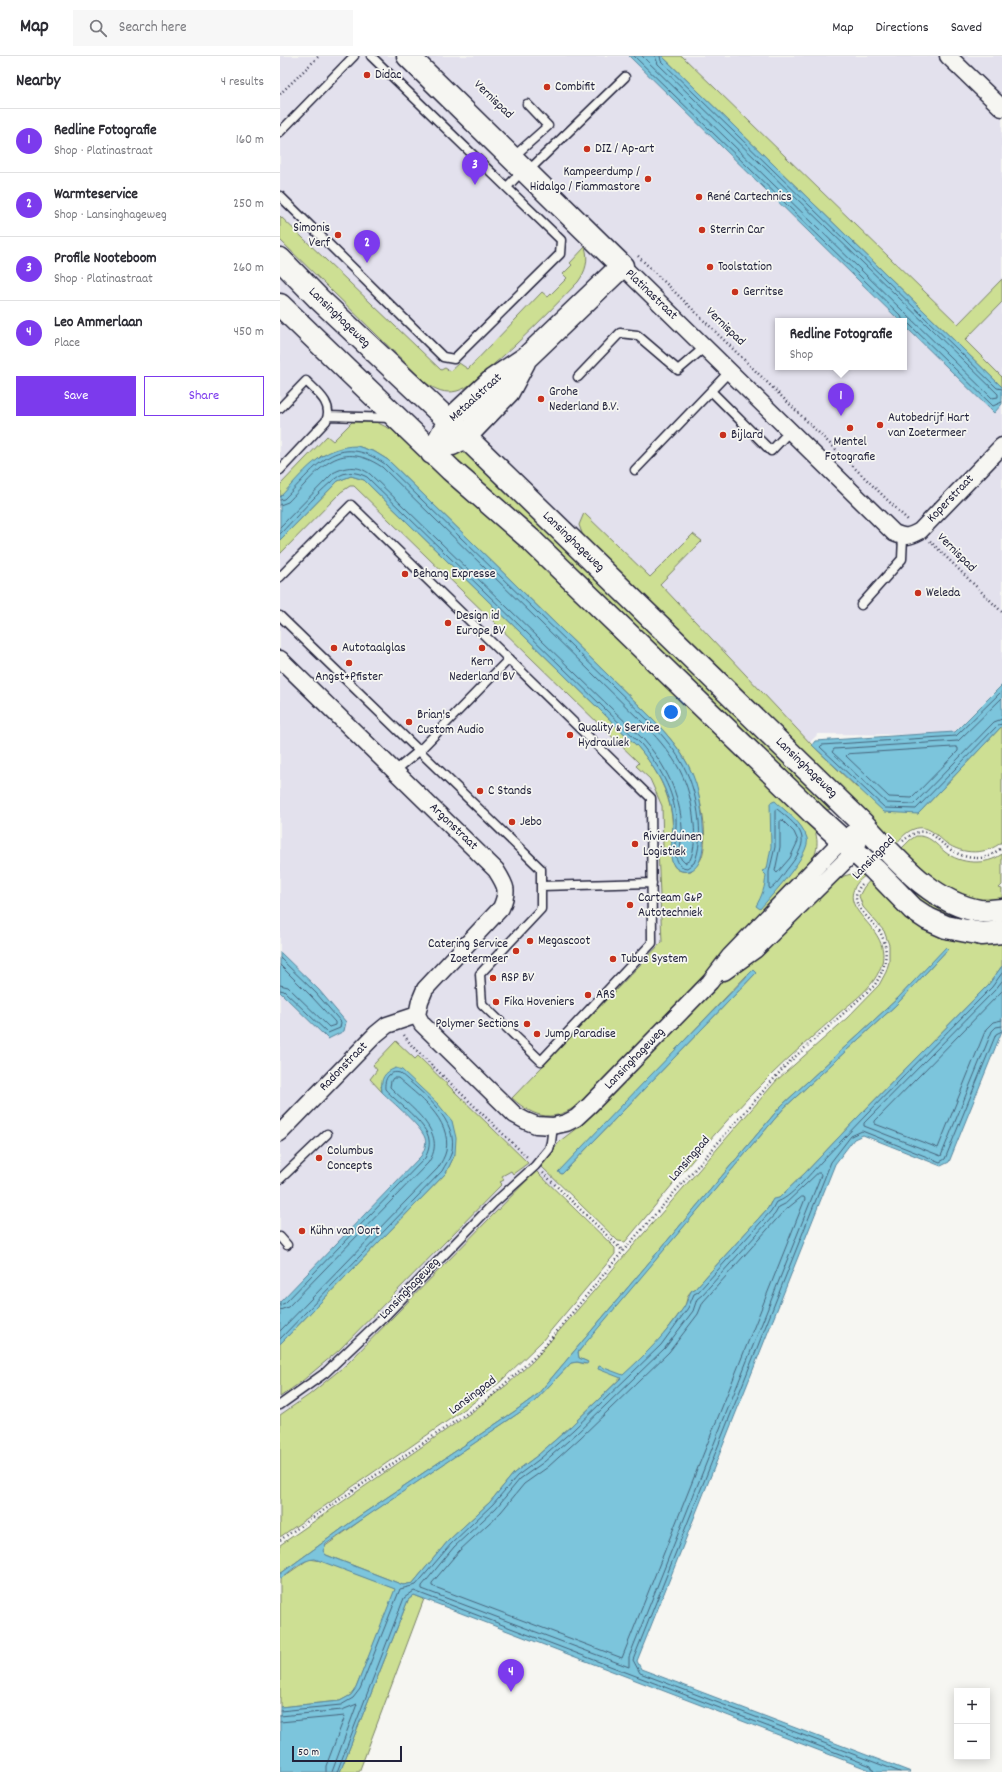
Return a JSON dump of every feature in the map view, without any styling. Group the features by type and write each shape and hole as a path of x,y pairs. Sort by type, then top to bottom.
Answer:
{"street":[{"name":"Platinastraat","path":"408,56 521,167 629,260 705,347 729,372 898,535"},
{"path":"948,56 1002,108"},
{"name":"Lansinghageweg","path":"280,259 319,299 466,437 865,826 755,950 710,982 590,1105 576,1118 566,1123 553,1126 536,1125 515,1115 422,1024 417,1015"},
{"name":"Metaalstraat","path":"432,452 449,421 493,380 526,358 629,260"},
{"path":"280,305 432,452 530,539 815,815 876,870 913,909 928,919 946,927 982,934 1002,932"},
{"name":"Metaalstraat","path":"432,452 466,437 508,392 526,358"},
{"name":"Koperstraat","path":"898,535 909,537 920,531 1002,446"},
{"name":"Argonstraat","path":"280,659 496,870 504,884 506,896 501,908 425,989 417,1015"},
{"path":"865,826 891,853 934,892 955,904 981,911 1002,910"},
{"name":"Radonstraat","path":"280,1133 376,1034 387,1025 417,1015"}],"lane":[{"path":"280,132 354,56"},
{"path":"280,196 443,357 454,359 560,254 561,240 371,56"},
{"path":"521,167 625,77"},
{"path":"507,187 548,126 527,104"},
{"path":"578,376 620,333 638,335 678,370 705,347"},
{"path":"635,470 729,372"},
{"path":"280,408 306,381 326,402 328,416 326,421 280,470"},
{"path":"711,391 771,451 790,431"},
{"path":"328,416 396,418"},
{"path":"280,578 351,505 651,798 652,943 541,1061 482,1004 480,974 540,909 542,869 280,616"},
{"path":"861,605 902,559 898,535"},
{"path":"395,770 419,751 509,659"},
{"path":"541,886 652,883"},
{"name":"Lansinghageweg","path":"280,1405 325,1373 386,1314 494,1203 535,1166 549,1149 553,1126"},
{"path":"280,1179 327,1134"},
{"path":"280,1238 287,1245"}],"path":[{"path":"280,94 319,56"},
{"name":"Vernispad","path":"629,260 920,531 1002,612"},
{"name":"Lansingpad","path":"891,853 911,834 924,832 934,836 944,846 959,855 972,858 988,856 1002,848"},
{"name":"Lansingpad","path":"280,1540 488,1399 539,1353 623,1250 787,1064 874,986 883,971 885,962 885,943 877,927 859,909 856,898 858,888 876,870"},
{"path":"400,1021 403,1034 412,1046 623,1250"}],"shaded area":[{"path":"280,56 1002,56 1002,684 951,735 818,734 756,797 748,988 436,1308 280,1428"}],"green space":[{"path":"662,56 682,56 958,324 1002,279 1002,302 965,340 1002,377 1002,387"},
{"path":"280,216 441,370 445,368 450,371 459,363 468,369 542,292 548,297 567,278 563,274 572,265 570,263 585,247 587,256 586,265 578,282 499,360 465,388 453,392 445,392 433,388 426,383 280,240"},
{"path":"352,422 376,422 405,436 811,823 816,836 817,843 815,855 804,873 580,1103 562,1114 545,1116 537,1114 520,1105 512,1098 662,942 658,849 663,848 662,806 650,779 636,766 639,763 354,486 350,486 341,492 280,554 280,540 338,481 351,476 364,480 638,747 655,771 668,798 672,823 672,862 676,868 682,871 691,871 701,859 704,849 704,824 699,797 691,772 680,751 653,719 388,460 375,452 357,446 321,456 280,497 280,485 327,436 333,441"},
{"path":"464,448 834,808 821,812 582,573 447,455"},
{"path":"584,513 650,577 693,534 702,541 660,584 812,745 856,787 918,814 1002,726 1002,842 982,851 974,852 960,850 946,843 932,831 919,828 908,832 893,847 583,536 579,525"},
{"path":"916,836 929,839 951,856 965,861 981,862 996,858 1002,854 1002,885 999,888 1002,889 1002,902 976,901 943,890 899,851"},
{"path":"889,862 1002,918 1002,925 947,920 915,903 881,869"},
{"path":"851,874 866,875 855,887 852,899 856,908 878,938 883,950 882,964 874,980 862,994 795,1052 750,1095 695,1157 625,1242 618,1241 541,1166 560,1141 578,1127 616,1090 726,977 770,946 834,883 844,876","holes":["756,973 562,1174 559,1172 747,975"]},
{"path":"873,877 905,908 1002,939 1002,966 989,984 805,1173 779,1198 771,1202 768,1208 695,1289 692,1290 688,1295 685,1306 658,1342 570,1427 538,1455 514,1473 490,1502 448,1541 413,1583 403,1585 324,1554 324,1547 371,1513 532,1404 571,1363 577,1362 585,1364 588,1362 579,1358 578,1353 585,1343 784,1108 897,1004 948,949 946,948 898,998 781,1106 538,1394 358,1517 280,1574 280,1545 472,1412 508,1384 533,1361 777,1080 847,1018 879,985 886,972 889,962 889,945 884,931 863,907 859,896 864,887"},
{"path":"396,1041 415,1059 418,1056 528,1163 513,1174 511,1171 502,1176 504,1180 500,1182 502,1184 338,1351 301,1382 280,1397 280,1344 446,1173 455,1154 381,1086 382,1092 370,1079 377,1070 373,1065"},
{"path":"536,1171 615,1248 615,1254 542,1341 500,1382 469,1406 280,1537 280,1415 309,1395 347,1364"},
{"path":"309,1559 322,1561 396,1589 356,1688 351,1695 340,1701 280,1707 280,1579"},
{"path":"414,1595 424,1599 359,1772 340,1772 408,1600"}],"water":[{"path":"629,56 662,56 1002,387 1002,404 994,413 907,328 907,318 897,318"},
{"path":"357,446 375,452 388,460 653,719 672,742 684,757 693,775 700,804 703,846 701,858 696,867 689,871 683,871 675,867 671,859 673,823 668,797 657,774 638,747 364,480 351,476 338,481 280,540 280,497 305,470 323,456 344,447"},
{"path":"1002,685 1002,726 918,814 884,812 812,745 815,741 955,732"},
{"path":"775,801 805,832 807,845 797,864 789,875 760,909 756,906 763,891 766,875 762,871 767,869 771,847 770,803"},
{"path":"946,947 948,949 897,1004 784,1108 578,1352 579,1358 588,1362 587,1364 577,1362 571,1363 532,1404 326,1544 323,1551 326,1555 403,1585 413,1583 448,1541 490,1502 514,1473 538,1455 570,1427 621,1378 598,1369 599,1366 623,1375 640,1359 656,1343 677,1317 692,1290 695,1289 768,1208 773,1199 779,1198 805,1173 989,984 1002,966 1002,1031 949,1162 941,1166 863,1135 854,1139 835,1164 637,1661 641,1669 911,1772 875,1772 414,1595 408,1600 340,1772 280,1772 280,1707 340,1701 351,1695 356,1688 395,1589 315,1559 301,1563 280,1579 280,1574 358,1517 538,1394 781,1106 898,998"},
{"path":"280,952 319,990 346,1022 344,1031 328,1039 280,992"},
{"path":"753,970 756,973 562,1174 558,1172 646,1080"},
{"path":"396,1068 402,1070 438,1104 452,1121 456,1138 455,1154 446,1173 280,1344 280,1302 421,1156 424,1150 426,1140 418,1127 382,1092 382,1080 388,1072"}],"place":[{"name":"Didac","path":"367,75"},
{"name":"Combifit","path":"547,87"},
{"name":"DIZ / Ap-art","path":"587,149"},
{"name":"Kampeerdump / Hidalgo / Fiammastore","path":"648,179"},
{"name":"Profile Nooteboom","path":"475,185"},
{"name":"René Cartechnics","path":"699,197"},
{"name":"Sterrin Car","path":"702,230"},
{"name":"Simonis Verf","path":"338,235"},
{"name":"Warmteservice","path":"367,263"},
{"name":"Toolstation","path":"710,267"},
{"name":"Gerritse","path":"735,292"},
{"name":"Grohe Nederland B.V.","path":"541,399"},
{"name":"Redline Fotografie","path":"841,416"},
{"name":"Autobedrijf Hart van Zoetermeer","path":"880,425"},
{"name":"Mentel Fotografie","path":"850,428"},
{"name":"Bijlard","path":"723,435"},
{"name":"Behang Expresse","path":"405,574"},
{"name":"Weleda","path":"918,593"},
{"name":"Design id Europe BV","path":"448,623"},
{"name":"Autotaalglas","path":"334,648"},
{"name":"Kern Nederland BV","path":"482,648"},
{"name":"Angst+Pfister","path":"349,663"},
{"name":"Brian's Custom Audio","path":"409,722"},
{"name":"Quality & Service Hydrauliek","path":"570,735"},
{"name":"C Stands","path":"480,791"},
{"name":"Jebo","path":"512,822"},
{"name":"Rivierduinen Logistiek","path":"635,844"},
{"name":"Carteam G&P Autotechniek","path":"630,905"},
{"name":"Megascoot","path":"530,941"},
{"name":"Catering Service Zoetermeer","path":"516,951"},
{"name":"Tubus System","path":"613,959"},
{"name":"RSP BV","path":"493,978"},
{"name":"ARS","path":"588,995"},
{"name":"Fika Hoveniers","path":"496,1002"},
{"name":"Polymer Sections","path":"527,1024"},
{"name":"Jump Paradise","path":"537,1034"},
{"name":"Columbus Concepts","path":"319,1158"},
{"name":"Kühn van Oort","path":"302,1231"},
{"name":"Leo Ammerlaan","path":"511,1692"}]}
